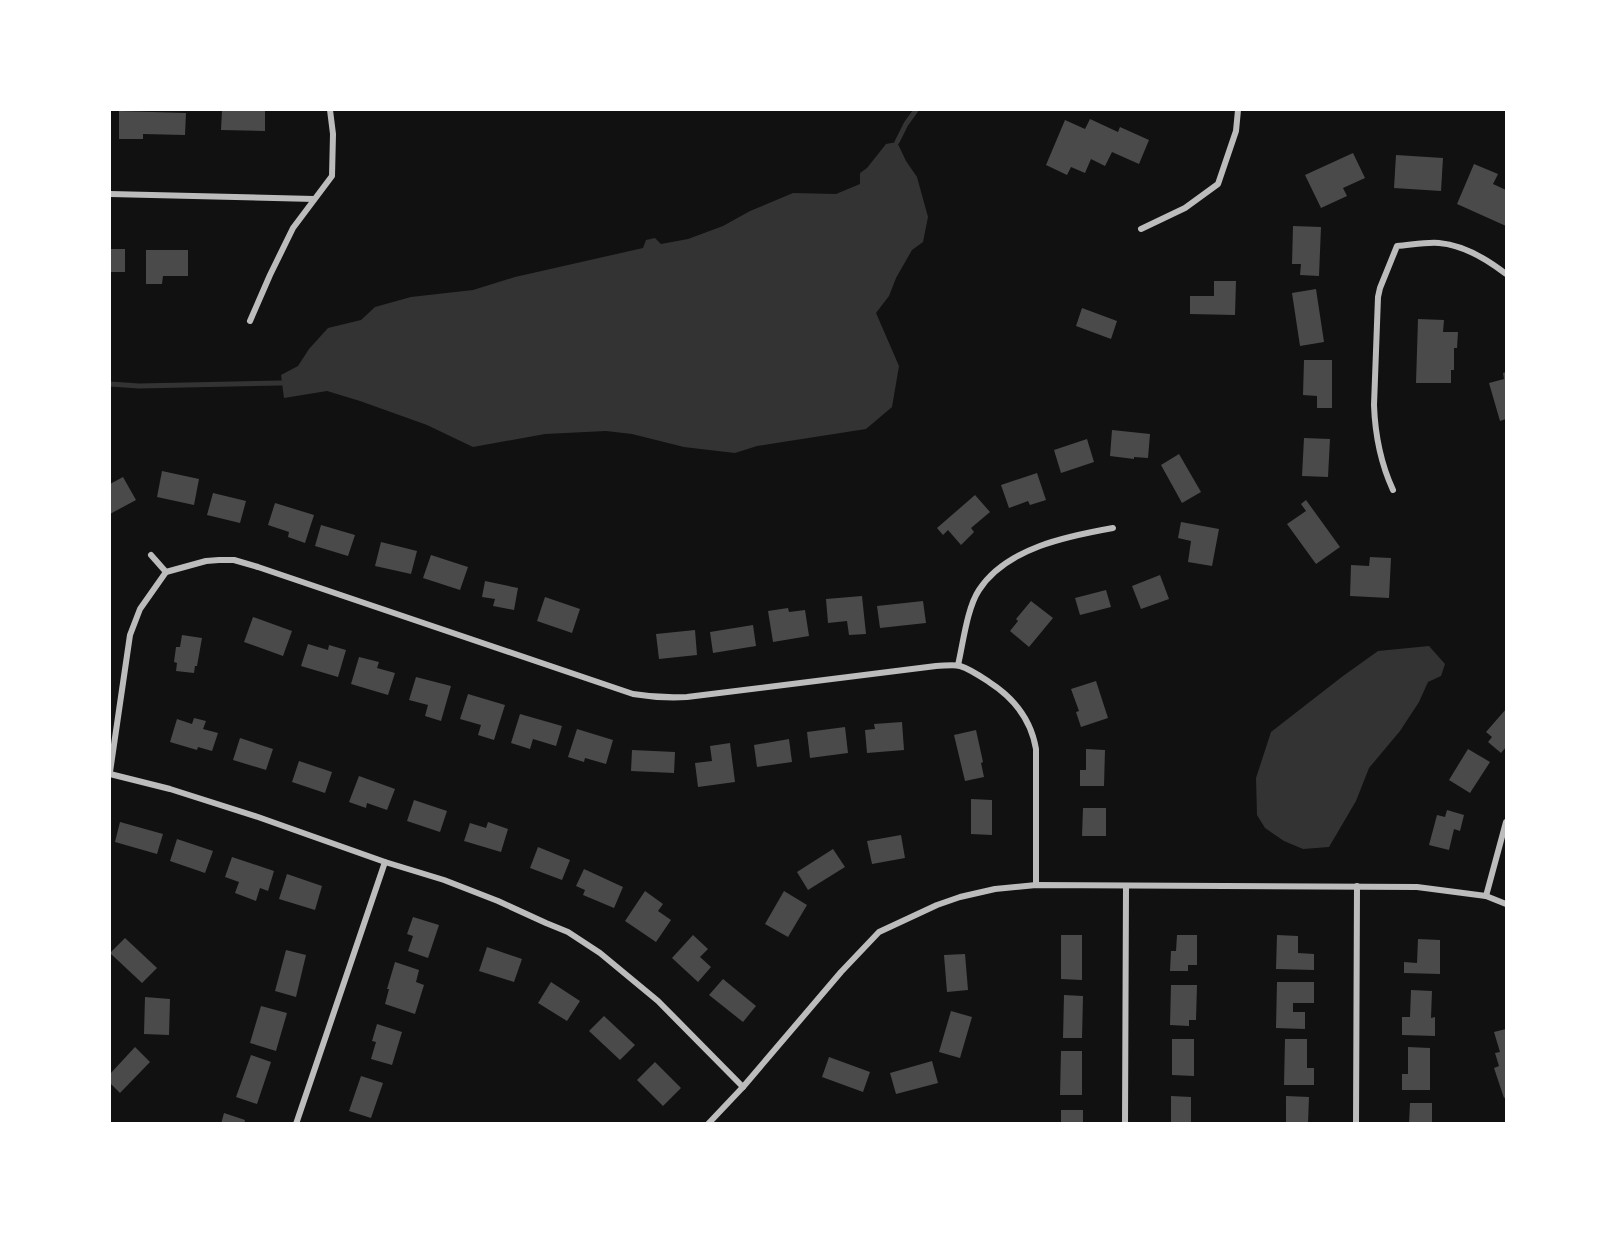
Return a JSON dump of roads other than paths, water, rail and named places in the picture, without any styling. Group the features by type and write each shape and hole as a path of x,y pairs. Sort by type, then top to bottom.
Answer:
{"street":[{"path":"250,321 293,228 332,176 333,134 330,110"},
{"path":"1141,229 1185,208 1218,184 1236,131 1238,110"},
{"path":"110,194 314,200"},
{"path":"1393,490 1385,473 1374,405 1378,297 1397,246 1448,244 1486,261 1506,274"},
{"path":"958,665 973,602 979,590 1001,567 1026,552 1081,534 1113,528"},
{"path":"151,555 166,572"},
{"path":"743,1087 658,1001 600,953 568,932 444,880 385,862 258,817 110,773 130,635 140,609 166,572 206,561 234,560 633,694 648,697 687,697 958,665 979,675 1017,704 1032,731 1036,749 1036,885"},
{"path":"1486,896 1506,822"},
{"path":"296,1124 385,862"},
{"path":"708,1124 879,932 960,897 995,889 1036,885 1357,886 1417,887 1486,896 1506,904"},
{"path":"1125,1124 1126,886"},
{"path":"1356,1124 1357,886"}],"waterway":[{"path":"897,142 916,110"},
{"path":"110,384 139,386 282,383"}]}
